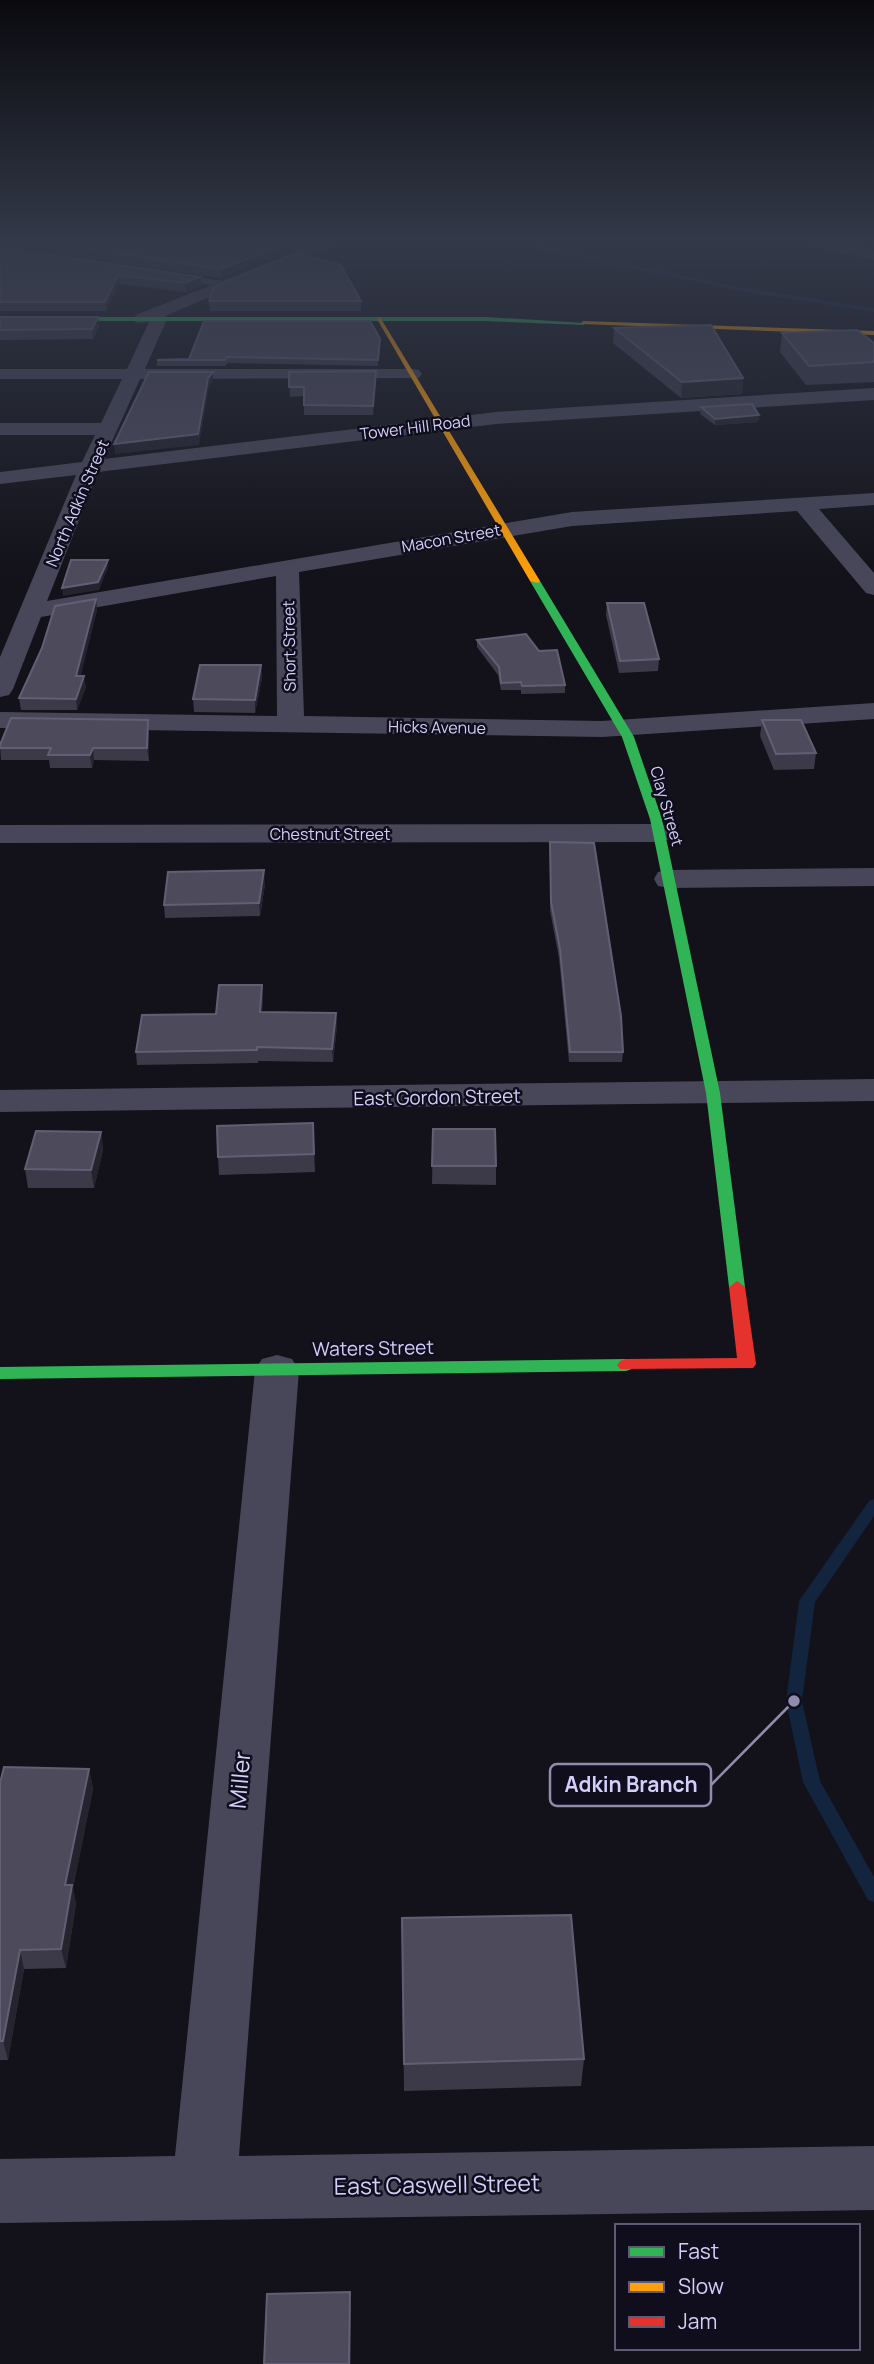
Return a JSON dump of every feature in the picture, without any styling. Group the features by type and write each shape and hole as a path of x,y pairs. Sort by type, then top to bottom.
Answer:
{"street":[{"name":"North Adkin Street","path":"0,689 90,467 134,375 141,353"},
{"name":"Clay Street","path":"401,353 624,728 659,833 713,1093 747,1364"},
{"path":"0,374 413,374"},
{"name":"Tower Hill Road","path":"0,478 572,411 874,394"},
{"path":"0,429 108,429"},
{"name":"Macon Street","path":"0,619 505,528 611,515 874,499"},
{"path":"802,503 874,587"},
{"name":"Short Street","path":"287,567 291,725"},
{"name":"Hicks Avenue","path":"0,720 624,728 874,711"},
{"name":"Chestnut Street","path":"0,834 659,833"},
{"path":"668,879 874,877"},
{"name":"East Gordon Street","path":"0,1101 874,1090"},
{"name":"Waters Street","path":"0,1373 747,1364"},
{"name":"Miller","path":"204,2189 277,1370"},
{"name":"East Caswell Street","path":"0,2191 874,2178"}],"building":[{"path":"191,353 379,353 378,360 227,357 225,360 157,360 189,359"},
{"path":"646,353 728,353 743,378 682,382"},
{"path":"799,353 874,353 874,362 809,366"},
{"path":"376,371 373,406 304,405 304,387 289,387 289,372"},
{"path":"149,372 213,372 208,378 198,434 114,444"},
{"path":"752,404 759,415 715,419 701,407"},
{"path":"71,560 108,560 98,582 62,588"},
{"path":"96,599 76,676 84,676 76,699 19,698 42,648 55,606"},
{"path":"607,603 644,603 659,659 620,661"},
{"path":"526,634 539,651 557,650 565,685 522,686 521,682 501,683 499,667 477,640"},
{"path":"200,665 261,665 255,700 193,699"},
{"path":"11,718 148,720 147,748 93,748 90,755 48,755 51,748 0,748"},
{"path":"762,720 801,720 816,753 776,754"},
{"path":"550,842 594,843 621,1016 623,1052 570,1052 560,949 551,902"},
{"path":"264,870 259,903 164,905 168,872"},
{"path":"219,985 262,985 260,1012 336,1013 332,1049 257,1047 257,1050 136,1052 142,1015 216,1014"},
{"path":"313,1123 314,1154 218,1157 217,1126"},
{"path":"433,1129 495,1129 496,1166 432,1166"},
{"path":"36,1131 101,1132 91,1170 25,1169"},
{"path":"4,1767 89,1769 65,1885 72,1885 61,1949 20,1950 3,2041 0,2041 0,1783"},
{"path":"571,1915 584,2059 404,2064 402,1918"},
{"path":"350,2292 349,2364 264,2364 267,2294"}],"waterway":[{"path":"874,1505 807,1601 794,1701 812,1782 874,1894"}],"traffic: fast":[{"path":"535,581 628,737 656,819 713,1093 737,1287"},
{"path":"0,1373 626,1365"}],"traffic: slow":[{"path":"400,353 535,581"}],"traffic: jam":[{"path":"626,1365 747,1364 737,1287"}],"place":[{"name":"Adkin Branch","path":"794,1701"}]}
